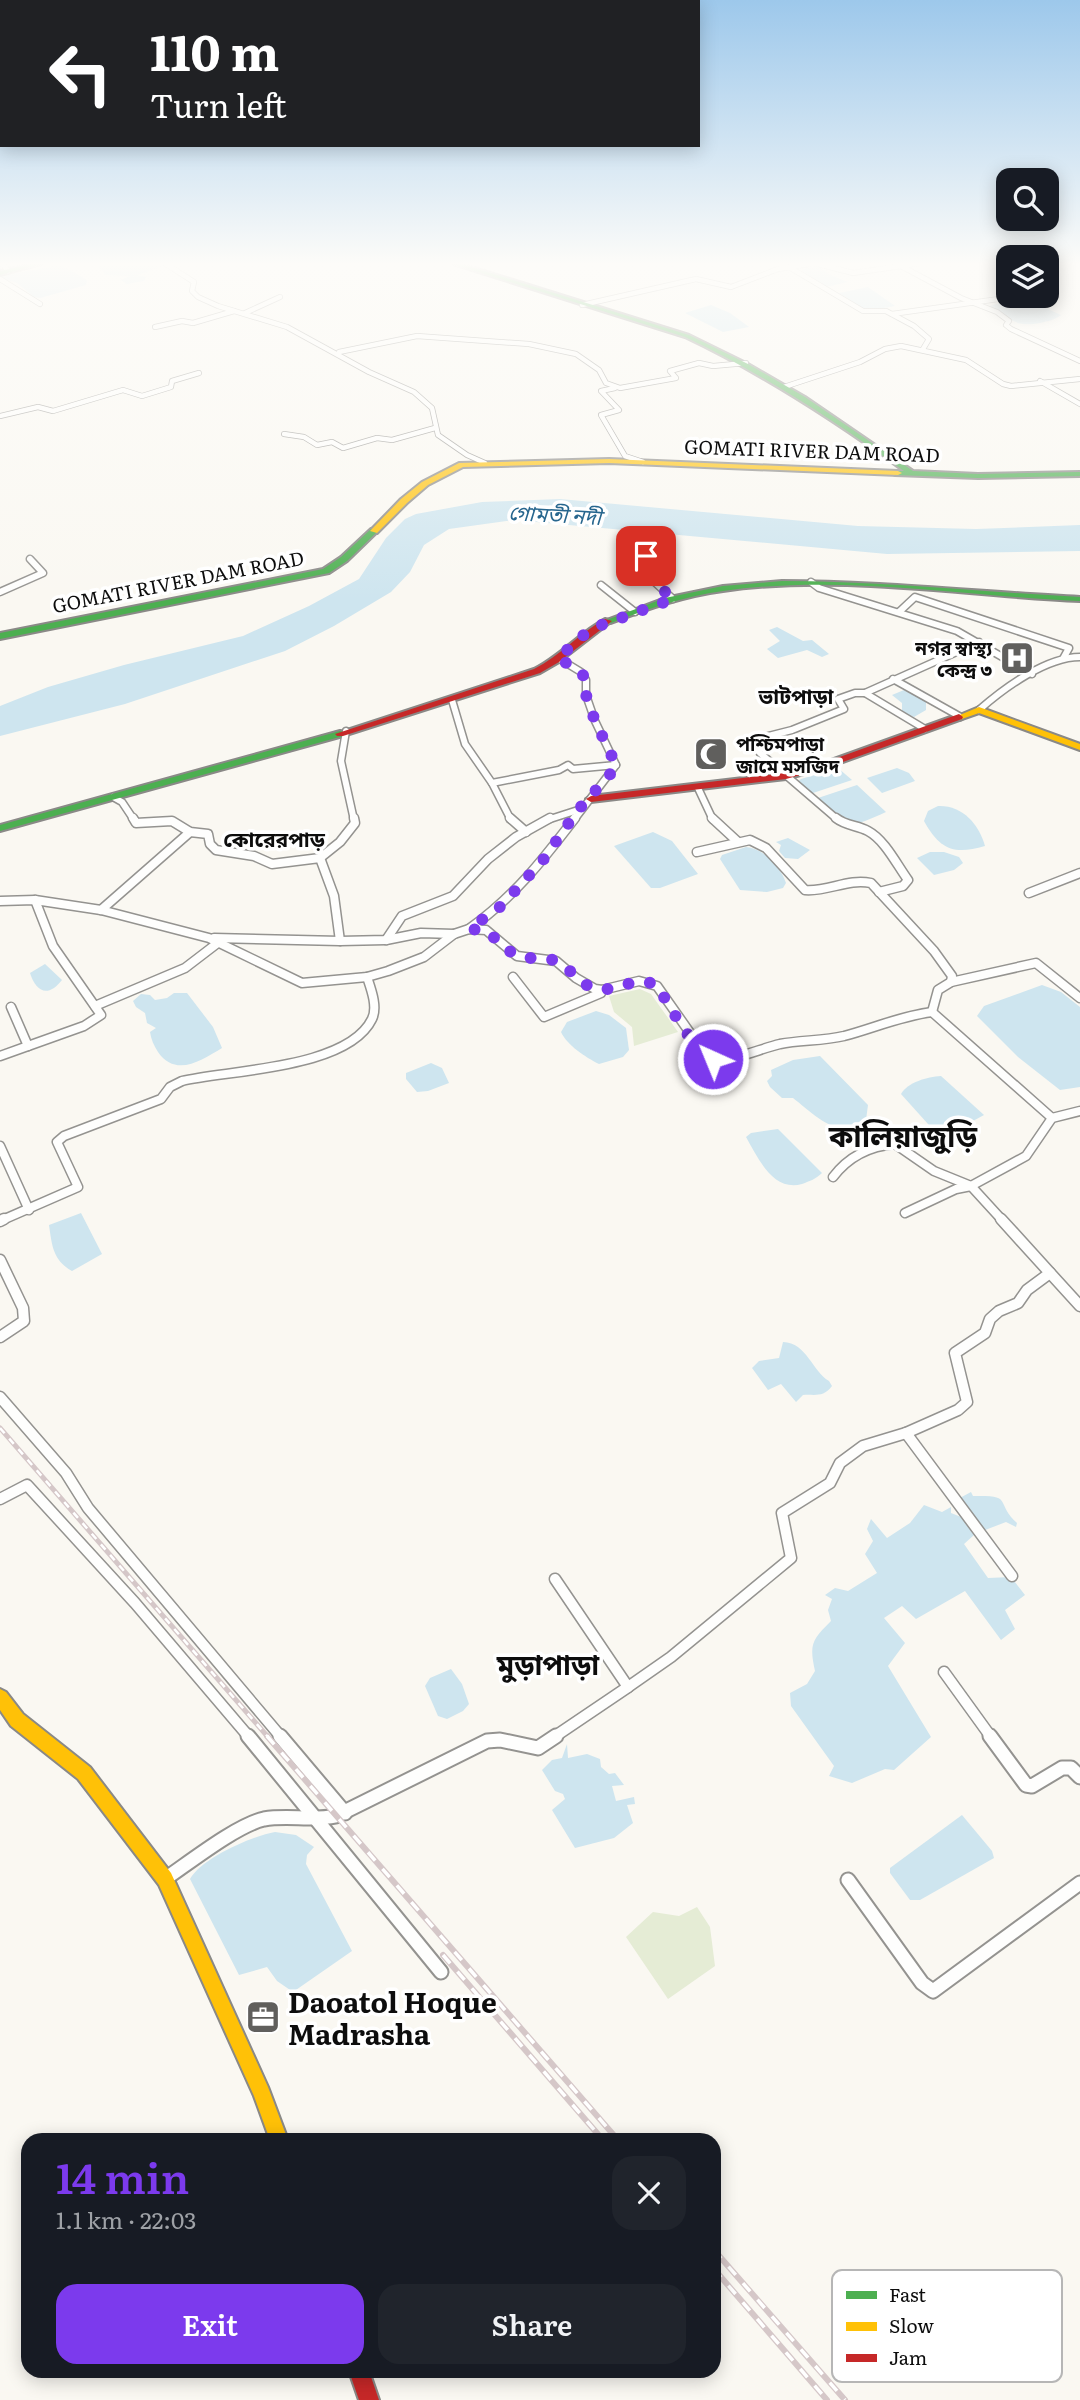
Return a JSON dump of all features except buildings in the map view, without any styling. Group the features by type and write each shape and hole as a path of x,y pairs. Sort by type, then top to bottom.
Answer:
{"street":[{"path":"0,416 38,407 53,411 126,390 145,396 172,387 172,380 187,376"},
{"path":"378,376 419,394 432,407 438,435 485,463"},
{"path":"602,376 606,383 615,387"},
{"path":"645,462 625,456 601,415 619,410 601,391 676,379 674,376"},
{"path":"767,376 871,443 911,473"},
{"path":"784,387 817,376"},
{"path":"991,376 1011,386 1040,381 1080,380"},
{"path":"1040,381 1080,404"},
{"path":"284,434 291,438 304,437 317,445 332,442 345,447 377,438 392,440 435,428"},
{"name":"GOMATI RIVER DAM ROAD","path":"0,636 326,571 353,554 391,512 421,485 452,467 485,463 645,462 1017,477 1080,474"},
{"path":"625,548 648,558 648,576 673,599"},
{"path":"0,592 43,573 30,559"},
{"path":"811,582 819,588 957,631 1032,674"},
{"path":"0,828 452,700 547,667 586,633 635,612 715,589 760,583 811,582 1080,598"},
{"path":"601,584 635,612"},
{"path":"898,612 915,597 1069,648 1064,657"},
{"path":"879,892 903,886 908,880 876,836 870,831 843,824 760,753 753,740 792,730 844,709 838,699 855,693 865,693 979,642"},
{"path":"591,799 786,776 827,765 979,710 1004,688 1064,657 1080,657"},
{"path":"558,658 581,672 586,680 586,695 595,721 616,765"},
{"path":"893,679 959,716"},
{"path":"865,693 926,729"},
{"path":"452,700 465,744 492,783 512,822 526,832"},
{"path":"979,710 1080,747"},
{"path":"113,797 122,802 136,823 172,821 190,832 208,834 210,844 216,849 254,856 272,864 320,858 340,842 355,823 341,761 346,731"},
{"path":"492,783 559,770 568,765 573,769 616,765"},
{"path":"0,901 35,900 101,909 209,937 302,983 367,977 424,957 454,934 469,929 501,906 543,860 578,810 591,799 616,765"},
{"path":"698,788 712,819 738,842"},
{"path":"386,940 402,916 453,895 488,859 526,832 556,815 578,810"},
{"path":"101,909 190,832"},
{"path":"697,852 750,840 759,843 805,890 813,892 865,881 879,892 934,951 952,976 951,982"},
{"path":"320,858 334,896 340,941"},
{"path":"1029,893 1080,873"},
{"path":"0,1056 84,1026 101,1015 38,916 35,900"},
{"path":"469,929 486,930 517,956 556,961 576,978 601,990 639,981 652,983 657,986 708,1057 720,1059 779,1045 841,1036 892,1020 932,1012"},
{"path":"209,937 340,941 386,940 421,933 454,934"},
{"path":"95,1006 185,968 219,942"},
{"path":"932,1012 938,990 951,982 1036,963 1080,998"},
{"path":"0,1221 78,1186 57,1142 64,1136 161,1099 170,1086 211,1075 223,1076 290,1063 361,1034 372,1021 374,1014 367,977"},
{"path":"513,977 544,1017 601,993 601,990"},
{"path":"11,1007 28,1045"},
{"path":"932,1012 1052,1118"},
{"path":"905,1213 956,1189 971,1186 1026,1156 1052,1118 1080,1111"},
{"path":"833,1177 840,1167 860,1153 895,1144 934,1171 971,1186 1080,1306"},
{"path":"0,1146 29,1210"},
{"path":"0,1260 23,1308 24,1321 0,1337"},
{"path":"165,1879 264,1817 317,1820 345,1813 487,1741 496,1739 522,1747 538,1748 628,1687 698,1636 722,1613 791,1558 792,1546 781,1520 782,1513 830,1483 840,1463 863,1447 906,1433 958,1410 967,1402 968,1395 954,1361 955,1353 985,1333 990,1319 999,1311 1018,1303 1027,1290 1050,1273"},
{"path":"0,1397 66,1473 88,1508 345,1813"},
{"path":"906,1433 1012,1576"},
{"path":"0,1499 27,1485 84,1545 317,1820 441,1972"},
{"path":"555,1579 628,1687"},
{"path":"944,1672 1026,1785 1032,1786 1063,1767 1071,1768 1080,1777"},
{"path":"0,1697 17,1720 84,1773 165,1879 262,2092 277,2133"},
{"path":"848,1880 922,1983 933,1990 1080,1883"},
{"path":"361,2378 369,2400"}],"green space":[{"path":"640,989 651,994 678,1032 634,1046 632,1027 614,1012 609,996"},
{"path":"697,1907 710,1927 715,1966 668,1999 626,1937 653,1912 679,1916"}],"water":[{"name":"গোমতী নদী","path":"560,499 858,526 976,529 1080,525 1080,551 887,554 514,520 449,529 424,545 410,572 391,592 285,651 125,704 0,736 0,706 48,687 124,665 243,636 309,606 359,579 386,538 405,519 416,514 482,502"},
{"path":"777,627 803,641 812,640 829,654 822,657 807,650 778,658 767,649 780,641 769,630"},
{"path":"904,690 926,701 926,710 914,717 902,712 902,703 892,695"},
{"path":"838,768 852,780 810,794 796,783 801,779"},
{"path":"897,768 909,773 915,781 882,793 867,778"},
{"path":"857,785 886,812 862,822 848,823 834,816 815,799"},
{"path":"938,806 955,809 968,817 974,823 985,846 956,850 942,844 924,821 928,811"},
{"path":"653,832 672,841 698,874 660,888 651,888 614,846"},
{"path":"788,838 810,850 798,859 785,858 779,851 781,845 776,842"},
{"path":"746,847 759,851 776,865 786,883 783,888 767,892 740,890 720,859 722,855"},
{"path":"930,852 944,852 959,857 963,863 954,870 934,875 917,858"},
{"path":"45,964 62,980 47,991 36,985 30,973"},
{"path":"1042,985 1061,992 1080,1007 1080,1087 1060,1090 1018,1057 977,1016 984,1006"},
{"path":"174,993 187,993 213,1027 222,1048 198,1061 181,1065 165,1060 158,1052 150,1032 156,1028 147,1023 145,1013 136,1007 133,1001 141,994 150,995 155,1000 167,998"},
{"path":"596,1011 609,1015 626,1028 629,1050 623,1057 599,1064 577,1050 561,1032 567,1022"},
{"path":"820,1056 868,1105 866,1120 846,1128 828,1124 793,1098 782,1098 770,1087 767,1081 772,1076 771,1070 793,1060"},
{"path":"431,1063 442,1068 449,1083 417,1092 406,1079 406,1073"},
{"path":"941,1076 984,1115 951,1133 937,1134 901,1094 908,1086 918,1081"},
{"path":"778,1129 822,1173 808,1182 792,1185 783,1183 768,1171 746,1137 751,1133"},
{"path":"81,1213 102,1254 72,1271 57,1257 49,1225"},
{"path":"783,1342 804,1352 829,1381 832,1386 829,1390 819,1395 803,1395 796,1402 781,1384 768,1390 752,1368 759,1361 779,1358"},
{"path":"971,1492 973,1496 994,1497 1002,1501 1017,1523 1016,1527 1006,1522 980,1532 958,1499"},
{"path":"924,1505 942,1512 951,1507 951,1513 961,1517 974,1535 964,1544 988,1578 1011,1577 1025,1595 1005,1610 1015,1629 1001,1640 965,1591 916,1619 902,1606 884,1618 905,1643 888,1666 931,1737 894,1770 885,1769 852,1783 829,1776 834,1766 791,1706 790,1693 807,1684 815,1671 812,1648 831,1621 828,1610 832,1599 825,1595 835,1588 848,1591 877,1573 865,1554 873,1541 867,1529 871,1519 887,1538 910,1523"},
{"path":"451,1669 462,1684 469,1704 463,1711 447,1719 438,1716 425,1686 430,1678"},
{"path":"567,1744 568,1758 587,1754 600,1759 601,1767 609,1774 615,1773 624,1785 612,1786 616,1801 634,1797 635,1804 627,1805 633,1823 614,1838 575,1848 552,1810 565,1799 563,1794 555,1791 542,1770 552,1760 562,1758"},
{"path":"962,1815 992,1851 994,1858 920,1900 910,1900 890,1873 890,1868"},
{"path":"275,1832 296,1835 314,1847 307,1855 306,1864 352,1951 293,1992 277,1981 267,1967 239,1975 190,1879 205,1863 228,1849"}],"railway":[{"path":"0,1428 268,1737"},
{"path":"267,1736 612,2133"},
{"path":"443,1955 597,2133"},
{"path":"721,2258 845,2400"},
{"path":"721,2277 827,2400"}],"traffic: fast":[{"path":"765,376 803,398 911,473"},
{"path":"898,473 978,476 1080,474"},
{"path":"0,636 326,571 344,559 374,531"},
{"path":"608,621 665,600 723,588 782,583 901,586 1080,599"},
{"path":"0,828 340,734"}],"traffic: slow":[{"path":"374,531 425,484 462,465 609,461 898,473"},
{"path":"959,717 979,710 1080,747"},
{"path":"0,1697 17,1720 84,1773 165,1879 262,2093 276,2133"}],"traffic: jam":[{"path":"340,734 537,671 608,621"},
{"path":"591,799 786,776 826,765 959,717"},
{"path":"361,2378 369,2400"}],"place":[{"name":"নগর স্বাস্থ্য কেন্দ্র ৩","path":"1017,658"},
{"name":"পশ্চিমপাড়া জামে মসজিদ","path":"711,754"},
{"name":"Daoatol Hoque Madrasha","path":"263,2017"}],"district":[{"name":"ভাটপাড়া","path":"796,694"},
{"name":"কোরেরপাড়","path":"274,837"},
{"name":"কালিয়াজুড়ি","path":"903,1134"},
{"name":"মুড়াপাড়া","path":"548,1663"}],"route":[{"path":"646,556 648,576 673,599 596,627 558,658 581,672 586,680 586,695 595,721 616,765 591,799 578,810 543,860 501,906 469,929 486,930 517,956 547,957 563,964 576,978 595,989 639,981 652,983 657,986 697,1044 713,1059"}]}
